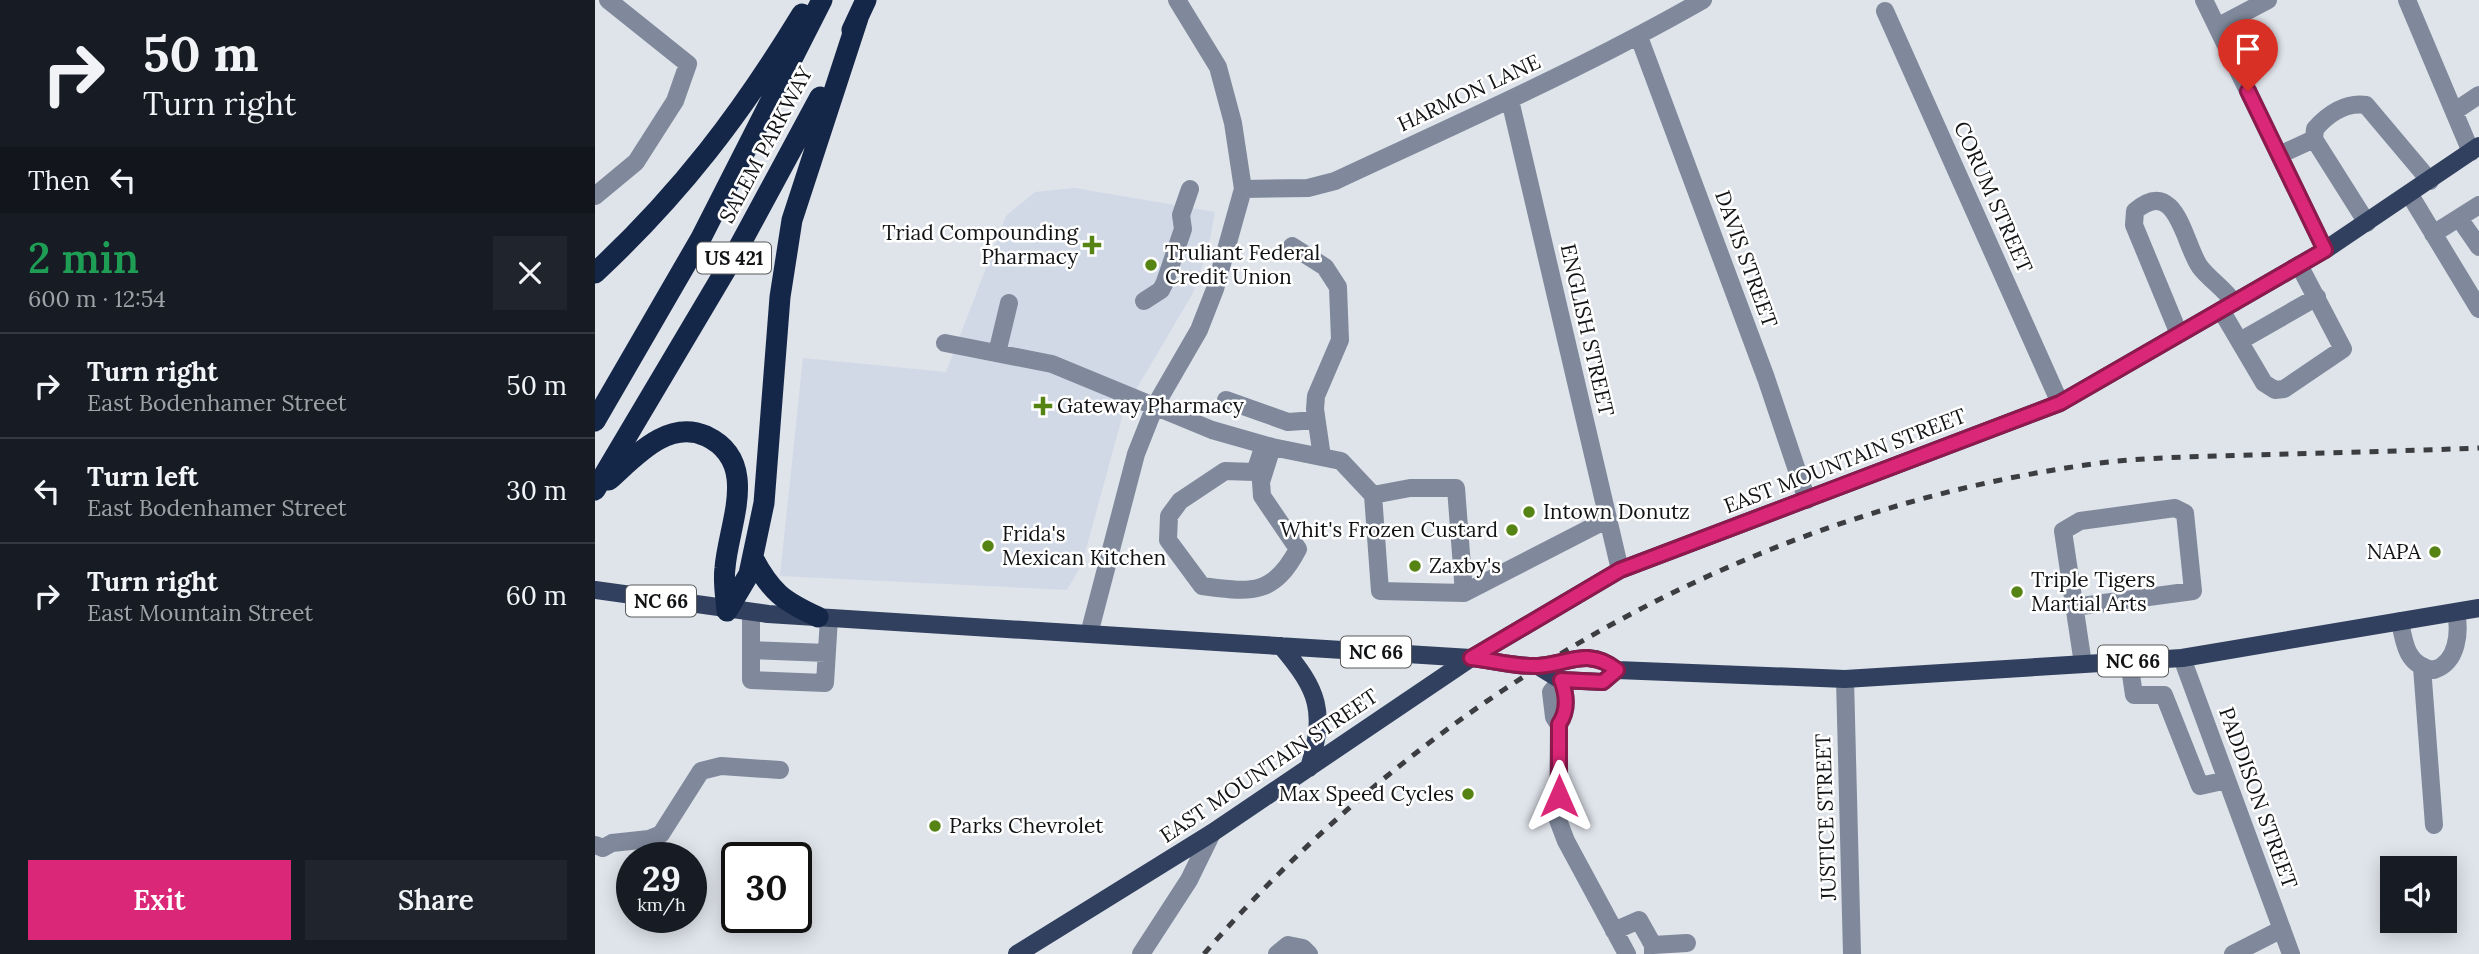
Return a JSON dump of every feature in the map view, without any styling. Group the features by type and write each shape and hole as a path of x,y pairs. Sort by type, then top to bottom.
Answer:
{"highway":[{"path":"595,273 657,212 716,145 767,72 811,0"},
{"name":"SALEM PARKWAY","path":"595,421 701,238 822,0"},
{"path":"727,611 749,574 764,503 785,257 802,183 862,9"},
{"name":"SALEM PARKWAY","path":"595,491 734,256 813,110 862,9"},
{"path":"595,491 652,443 674,432 704,435 722,447 733,464 738,488 736,521 725,568 727,611"},
{"path":"753,558 776,594 823,617"}],"main road":[{"name":"EAST MOUNTAIN STREET","path":"1017,954 1212,833 1471,658 1620,570 2060,403 2325,250 2477,149"},
{"name":"NC 66","path":"595,590 751,613 1471,658 1538,666 1565,659 1603,659 1617,670 1845,679 2182,658 2479,608"},
{"path":"1281,646 1306,675 1318,705 1317,741 1309,768"},
{"name":"NC 66","path":"1538,666 1561,680 1603,682 1617,670"}],"street":[{"path":"595,195 636,162 675,100 688,64 608,0"},
{"path":"1089,634 1136,454 1155,406 1207,310 1243,190 1233,123 1218,67 1177,0"},
{"name":"HARMON LANE","path":"1243,190 1308,188 1335,181 1639,37 1703,0"},
{"path":"2204,0 2325,250"},
{"path":"2217,27 2268,0"},
{"path":"2407,0 2455,111 2477,149"},
{"name":"CORUM STREET","path":"1885,10 2060,403"},
{"name":"DAVIS STREET","path":"1639,37 1766,379 1807,500"},
{"path":"2455,111 2479,95"},
{"name":"ENGLISH STREET","path":"1510,100 1620,570"},
{"path":"2367,223 2314,139 2315,129 2339,109 2355,103 2366,105 2430,181"},
{"path":"2279,155 2314,139"},
{"path":"1145,301 1161,290 1165,282 1183,229 1181,215 1190,188"},
{"path":"2410,195 2479,307"},
{"path":"2179,334 2133,225 2135,211 2144,204 2155,201 2170,207 2179,218 2200,267 2223,287 2240,341 2264,383 2275,390 2284,389 2343,349 2299,265"},
{"path":"2433,234 2479,205"},
{"path":"2459,218 2479,247"},
{"path":"1292,246 1325,267 1338,287 1340,340 1316,396 1316,420 1322,457"},
{"path":"2240,341 2317,297"},
{"path":"997,353 1009,303"},
{"path":"945,343 1052,364 1212,430 1268,446 1341,461 1373,495 1380,591 1464,593 1608,519"},
{"path":"1226,400 1288,422 1316,420"},
{"path":"1268,446 1261,482 1262,496 1298,549 1288,568 1271,585 1245,591 1202,586 1168,540 1169,516 1180,501 1226,471 1255,472 1268,446"},
{"path":"1373,495 1410,488 1456,488 1464,593"},
{"path":"2074,607 2193,591 2185,513 2175,508 2080,521 2063,531 2074,607 2083,664"},
{"path":"2400,621 2408,654 2422,667 2439,668 2448,661 2457,640 2456,612"},
{"path":"751,613 751,680 825,683 827,653 823,617"},
{"path":"751,650 827,653"},
{"name":"PADDISON STREET","path":"2182,658 2291,954"},
{"path":"2129,661 2134,695 2165,695 2200,786 2227,780"},
{"path":"2422,667 2434,825"},
{"name":"JUSTICE STREET","path":"1845,679 1852,954"},
{"path":"1561,680 1552,692 1554,717 1559,724 1558,820 1566,841 1627,954"},
{"path":"595,845 603,848 661,834 692,780 711,767 780,770"},
{"path":"1141,954 1189,880 1212,833"},
{"path":"1614,931 1639,920 1653,949 1687,943"},
{"path":"2233,954 2282,929"},
{"path":"1277,954 1288,945 1303,948 1309,954"}],"shaded area":[{"path":"1075,188 1215,212 1208,249 1193,293 1124,410 1082,564 1067,590 780,576 803,358 946,372 1006,216 1035,192"}],"railway":[{"path":"1204,954 1292,861 1387,776 1489,699 1598,632 1712,574 1831,527 1953,491 2079,466 2186,457 2479,448"}],"place":[{"name":"Triad Compounding Pharmacy","path":"1092,245"},
{"name":"Truliant Federal Credit Union","path":"1151,265"},
{"name":"Gateway Pharmacy","path":"1043,406"},
{"name":"Intown Donutz","path":"1529,512"},
{"name":"Whit's Frozen Custard","path":"1512,530"},
{"name":"Frida's Mexican Kitchen","path":"988,546"},
{"name":"NAPA","path":"2435,552"},
{"name":"Zaxby's","path":"1415,566"},
{"name":"Triple Tigers Martial Arts","path":"2017,592"},
{"name":"Max Speed Cycles","path":"1468,794"},
{"name":"Parks Chevrolet","path":"935,826"}],"route":[{"path":"1559,796 1559,724 1565,716 1566,692 1561,680 1603,682 1617,670 1603,659 1565,659 1538,666 1471,658 1620,570 2060,403 2325,250 2248,91"}]}
